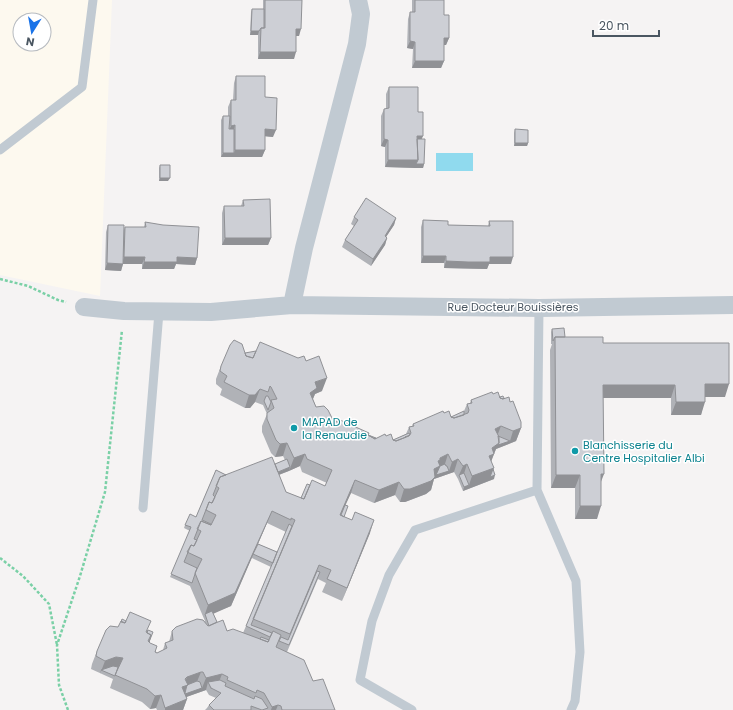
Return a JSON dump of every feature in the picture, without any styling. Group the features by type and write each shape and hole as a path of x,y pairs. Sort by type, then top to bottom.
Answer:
{"street":[{"path":"292,305 304,248 357,44 361,14 358,0"},
{"name":"Rue Docteur Bouissières","path":"84,307 124,311 211,312 292,305 539,308 733,305"}],"lane":[{"path":"0,150 82,87 93,0"},
{"path":"539,308 537,490 576,581 580,652 575,701 570,710"},
{"path":"143,508 159,312"},
{"path":"412,710 360,680 372,621 389,575 415,530 537,490"}],"path":[{"path":"0,279 28,286 58,300 84,307"},
{"path":"57,645 80,576 105,492 124,311"},
{"path":"0,558 23,576 49,604 57,645 59,685 68,710"}],"shaded area":[{"path":"0,0 112,0 100,296 0,275"}],"water":[{"path":"436,153 473,153 473,171 436,171"}],"building":[{"path":"265,0 302,0 301,29 296,29 296,52 260,52 261,28 265,28"},
{"path":"415,0 444,0 444,15 449,15 449,38 444,38 444,61 415,61 415,42 410,41 410,12 415,12"},
{"path":"252,9 264,9 264,28 261,28 259,31 251,31"},
{"path":"236,76 265,76 265,97 277,98 276,130 265,129 265,150 235,150 235,125 231,126 231,100 236,100"},
{"path":"389,87 418,87 418,112 423,112 423,136 417,136 418,160 388,160 388,140 384,139 384,109 389,108"},
{"path":"223,116 230,116 229,129 234,129 234,153 223,153"},
{"path":"515,129 528,130 528,143 515,143"},
{"path":"417,139 425,139 424,164 416,164 418,160"},
{"path":"160,165 170,165 170,178 160,178"},
{"path":"366,198 396,218 385,236 387,238 373,259 345,240 358,220 354,217"},
{"path":"270,199 271,238 225,238 224,206 244,206 243,200"},
{"path":"423,220 448,221 448,225 490,226 489,221 513,221 513,257 490,257 490,262 468,262 446,261 446,256 423,256"},
{"path":"145,222 163,225 199,227 197,258 177,257 177,262 144,262 145,257 124,257 125,227 146,227"},
{"path":"108,225 124,225 123,264 107,263"},
{"path":"564,328 565,337 555,337 553,341 552,329"},
{"name":"Blanchisserie du Centre Hospitalier Albi","path":"555,337 603,337 603,343 729,343 729,384 705,384 705,402 676,402 675,385 603,385 604,474 601,474 601,506 580,506 580,475 556,475"},
{"path":"234,340 242,344 246,356 253,358 260,342 298,358 304,356 306,361 319,356 327,378 315,382 317,388 310,393 316,407 324,406 328,410 333,420 339,423 340,420 369,433 368,435 375,439 385,434 386,436 391,434 393,440 396,441 409,436 411,433 409,427 414,426 413,424 443,411 444,413 449,411 451,417 454,418 468,413 469,410 467,404 472,403 471,400 492,392 493,394 498,392 500,398 503,399 509,397 510,402 513,401 521,422 521,428 513,431 501,426 495,429 499,437 499,443 492,448 494,454 489,456 494,468 472,476 467,464 463,466 458,459 452,462 448,454 440,458 438,461 440,466 434,469 435,477 431,481 410,489 404,489 399,482 379,490 355,480 340,515 352,520 355,512 374,520 347,588 327,579 331,570 319,565 290,634 253,619 295,520 291,518 291,520 272,511 235,593 208,605 195,573 202,559 187,552 191,545 194,546 201,531 197,529 201,521 211,525 216,515 206,510 209,502 212,503 219,488 216,486 220,477 272,457 286,492 304,499 312,480 325,486 332,470 307,459 305,454 294,458 287,443 280,444 276,440 267,419 267,413 274,408 271,400 277,399 270,386 268,392 260,389 255,395 249,395 224,382 227,376 220,371 221,366 230,345"},
{"path":"256,351 253,358 246,356 245,353"},
{"path":"266,396 268,396 271,402 268,410 264,401"},
{"path":"464,411 464,415 454,418 451,417"},
{"path":"409,433 410,435 406,437 396,441 393,440"},
{"path":"498,436 510,441 498,445"},
{"path":"287,459 290,467 278,472 275,464"},
{"path":"445,464 449,471 436,475 440,466"},
{"path":"493,469 495,475 490,477"},
{"path":"216,470 226,475 220,477 213,495 215,497 212,503 209,502 202,520 211,525 201,521 194,539 197,540 194,546 191,545 184,562 197,568 192,583 171,574 191,527 185,525 190,514 196,517"},
{"path":"464,473 469,485 464,487 459,475"},
{"path":"307,484 310,485 304,499 301,498"},
{"path":"345,505 348,506 344,517 341,515"},
{"path":"289,524 292,526 251,625 272,633 270,637 246,626"},
{"path":"258,544 277,552 273,563 253,554"},
{"path":"317,571 320,572 289,645 279,641 281,637 288,640"},
{"path":"212,611 217,622 209,626 205,614"},
{"path":"130,612 151,621 146,632 151,635 148,641 157,646 155,652 157,653 167,648 165,643 173,640 172,631 176,627 197,619 203,620 208,626 223,620 227,631 233,629 268,642 273,631 281,635 276,647 304,660 313,681 323,679 335,710 282,710 281,706 278,705 272,707 264,693 257,690 256,693 227,680 228,677 222,674 206,678 203,672 185,679 188,685 182,687 187,699 165,708 161,695 155,696 147,689 115,675 123,658 116,657 105,661 96,656 106,630 110,626 118,627 121,621 125,623"},
{"path":"122,619 126,621 125,623 121,622"},
{"path":"148,630 153,632 149,642 151,635 147,633"},
{"path":"261,637 269,640 268,642 260,639"},
{"path":"113,666 118,667 115,676 101,670"},
{"path":"220,680 226,683 225,686 254,699 255,696 262,699 268,708 262,710 251,706 251,710 214,710 209,705 221,693 211,688 208,682"},
{"path":"197,681 200,682 202,688 185,694 187,685"}],"place":[{"name":"MAPAD de la Renaudie","path":"294,428"},
{"name":"Blanchisserie du Centre Hospitalier Albi","path":"575,451"}]}
